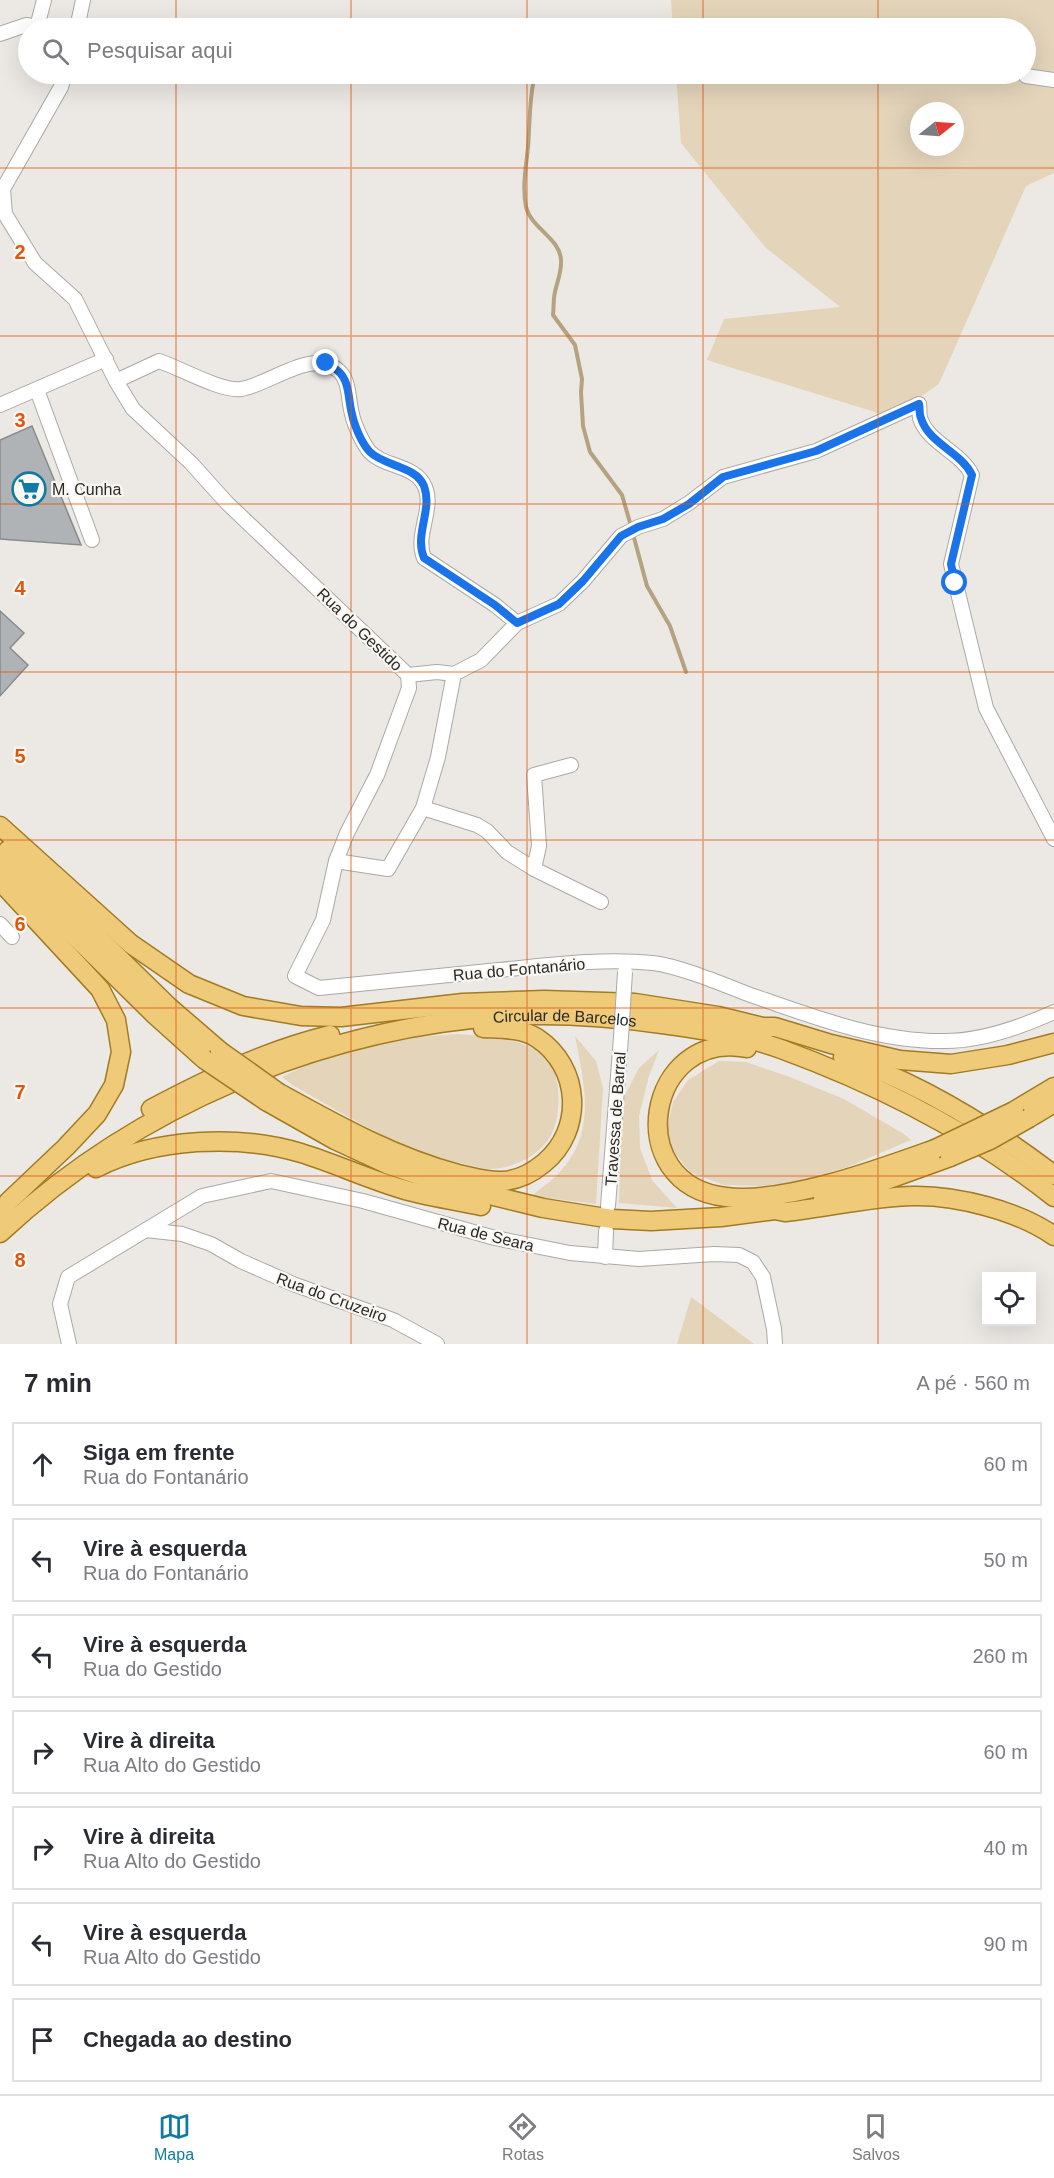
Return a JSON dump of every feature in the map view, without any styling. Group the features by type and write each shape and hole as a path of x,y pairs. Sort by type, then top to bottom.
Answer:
{"main road":[{"path":"0,826 132,944 189,984 243,1006 301,1016 341,1017 463,1002 475,1004 544,1000 635,1003 775,1027 831,1044 900,1060 951,1064 1008,1055 1054,1043"},
{"path":"0,842 169,1008 212,1055"},
{"path":"0,862 155,1015 335,1140 389,1166 498,1199 609,1218 663,1220 721,1217 776,1210 785,1212 884,1198 916,1196 985,1207 1015,1216 1054,1236"},
{"path":"0,881 100,989 116,1020 121,1052 114,1085 97,1114 8,1202 1,1221"},
{"path":"1,1221 80,1154 132,1120 202,1082 265,1055 326,1035 475,1004"},
{"name":"Circular de Barcelos","path":"66,1178 137,1131 212,1092 270,1067 328,1048 385,1034 456,1021 507,1016 609,1018 715,1031 780,1048 870,1085 934,1116 1017,1168 1054,1197"},
{"path":"273,1097 397,1154 444,1170 479,1179 504,1181 531,1174 557,1153 569,1128 573,1103 569,1081 557,1056 536,1037 510,1029 472,1028 456,1021"},
{"path":"763,1026 772,1033 864,1064 944,1102 1029,1156 1054,1175"},
{"path":"794,1054 776,1054 732,1045 706,1051 682,1064 669,1081 659,1102 657,1129 664,1154 679,1178 702,1192 726,1197 755,1198 800,1190 943,1153"},
{"path":"1022,1115 1054,1087"},
{"path":"776,1210 784,1205 878,1182 1022,1115 1054,1103"},
{"path":"1,1221 66,1178 81,1175 115,1158 142,1150 196,1141 247,1143 299,1152 408,1190 487,1207 595,1222 609,1218"}],"street":[{"path":"42,18 44,0"},
{"path":"79,18 83,0"},
{"path":"0,34 18,28"},
{"path":"1036,77 1054,80"},
{"path":"1,188 61,84"},
{"name":"Rua do Gestido","path":"1,188 5,214 35,263 75,299 116,381 133,409 408,675 437,672 454,674 481,660 517,623 559,604 583,581 621,536 638,527 663,519 689,504 723,477 816,451 919,404 921,418 928,431 968,466 972,475 951,564 986,708 1054,839"},
{"path":"0,405 106,359"},
{"path":"116,381 159,361 215,384 240,389 312,362 326,363 339,371 347,385 352,416 368,450 380,460 412,472 423,483 428,501 420,548 424,558 495,605 517,623"},
{"path":"37,390 92,540"},
{"path":"336,861 388,869 423,808 438,757 454,674"},
{"name":"Rua do Fontanário","path":"408,675 409,688 377,775 347,832 336,861 323,920 295,976 319,987 568,963 624,967 657,964 850,1027 923,1040 968,1039 1020,1026 1054,1012"},
{"path":"534,869 539,846 534,775 571,765"},
{"path":"423,808 477,825 487,831 507,852 534,869 602,902"},
{"path":"0,924 12,937"},
{"name":"Travessa de Barral","path":"605,1257 624,967"},
{"name":"Rua de Seara","path":"69,1344 60,1304 68,1277 202,1196 271,1181 363,1201 495,1238 570,1253 639,1259 714,1254 739,1255 753,1262 763,1277 775,1344"},
{"name":"Rua do Cruzeiro","path":"146,1230 183,1234 211,1244 293,1284 393,1320 437,1344"}],"shaded area":[{"path":"671,0 1054,0 1054,173 1026,186 939,384 891,417 707,360 724,319 840,307 765,247 681,143 677,84 1036,84 1036,18 672,18"},
{"path":"457,1034 512,1040 541,1053 549,1061 558,1085 558,1112 555,1125 544,1145 525,1159 510,1166 486,1169 419,1151 376,1132 282,1077 324,1059 367,1046 412,1038"},
{"path":"575,1036 596,1061 603,1088 596,1204 531,1196 553,1179 569,1160 578,1144 583,1127 584,1092"},
{"path":"659,1050 649,1076 639,1116 640,1148 652,1180 677,1208 619,1203 622,1101 639,1068"},
{"path":"719,1061 746,1062 844,1099 911,1140 845,1168 793,1183 758,1186 724,1185 690,1172 672,1149 667,1128 673,1102 688,1080"},
{"path":"691,1297 754,1344 677,1344"}],"building":[{"name":"M. Cunha","path":"32,426 81,545 0,539 0,440"},
{"path":"0,611 24,633 10,648 28,665 0,696"}],"waterway":[{"path":"533,84 524,192 526,207 533,221 551,239 559,252 561,268 554,295 553,315 575,345 582,379 583,426 590,452 622,495 631,526"},
{"path":"633,534 647,586 670,626 686,672"}],"place":[{"name":"M. Cunha","path":"29,489"}],"route":[{"path":"326,363 339,371 347,385 352,416 368,450 380,460 412,472 423,483 428,501 420,548 424,558 495,605 517,623 559,604 583,581 621,536 638,527 663,519 689,504 723,477 816,451 919,404 921,418 928,431 968,466 972,475 954,544 951,564 955,583"}]}
